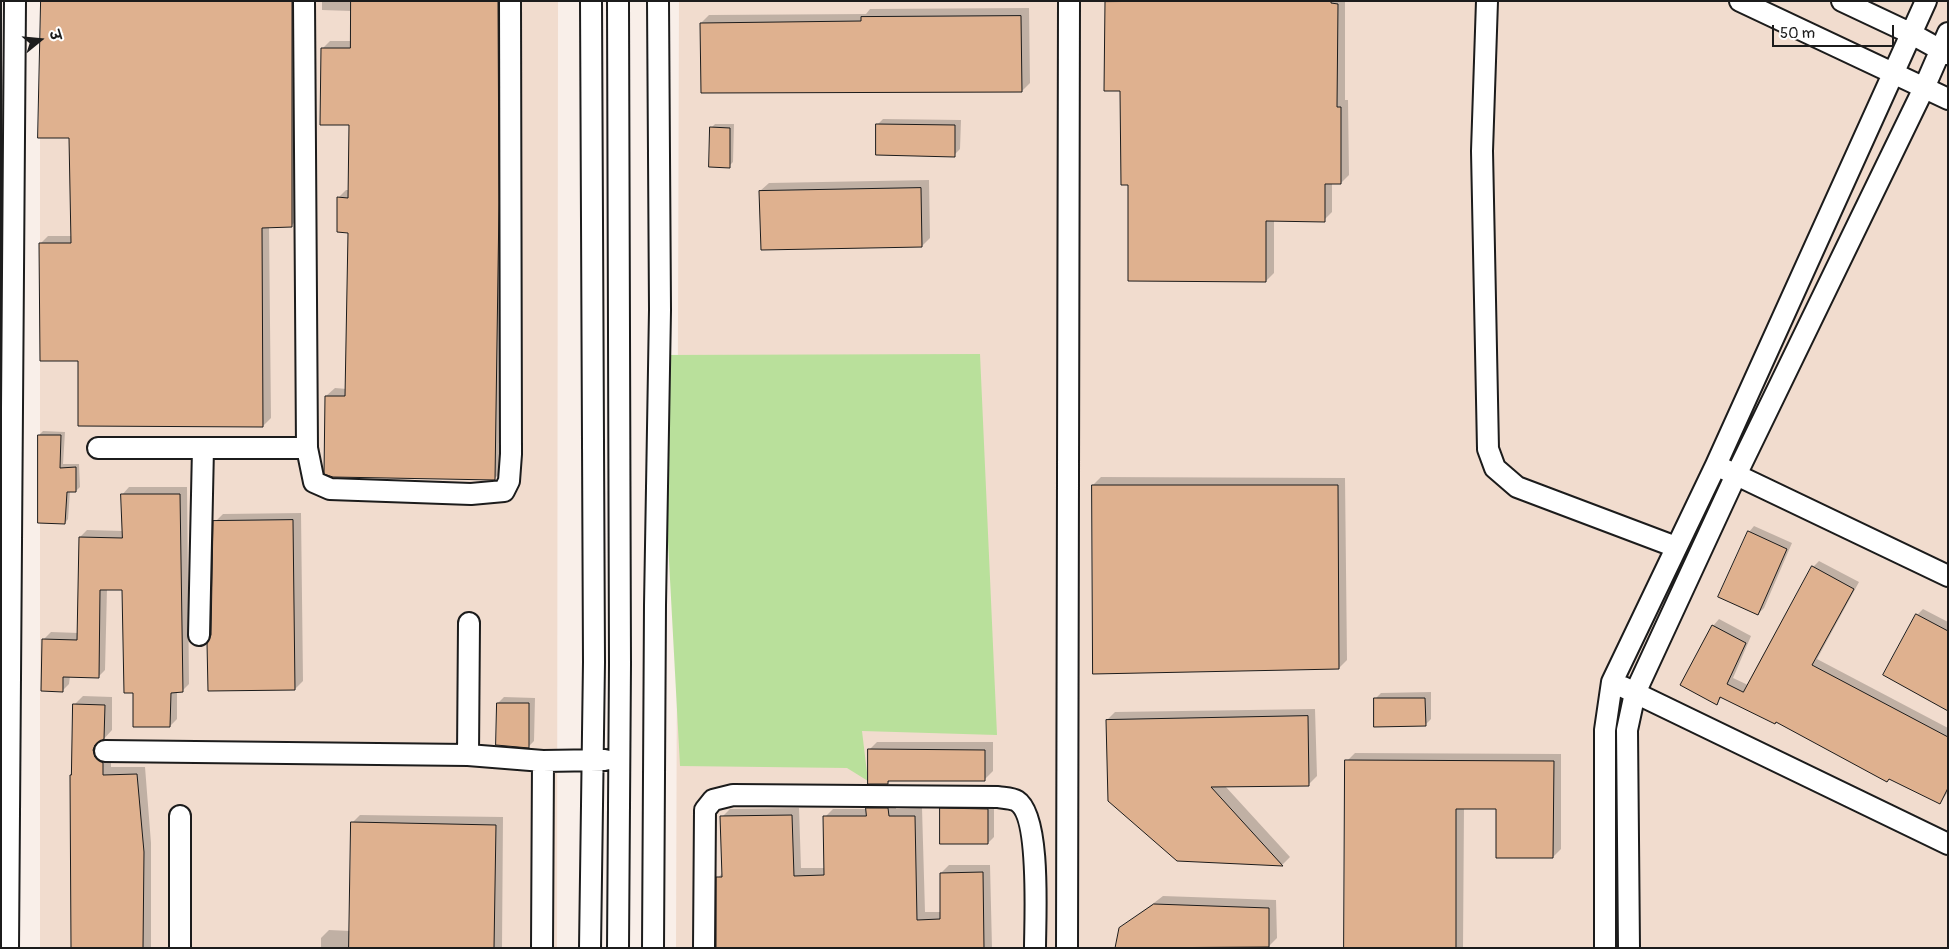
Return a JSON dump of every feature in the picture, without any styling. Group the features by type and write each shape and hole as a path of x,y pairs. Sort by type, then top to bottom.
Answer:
{"street":[{"path":"8,948 5,744 7,209 15,1"},
{"path":"304,1 307,448 314,482 330,489 487,493 504,491 509,482 511,454 510,1"},
{"path":"590,1 594,652 591,761 590,948"},
{"path":"618,1 618,948"},
{"path":"653,948 655,614 660,310 658,1"},
{"path":"1067,948 1069,1"},
{"path":"1487,1 1482,161 1488,449 1495,468 1517,487 1676,546"},
{"path":"1740,1 1948,99"},
{"path":"1629,948 1627,730 1635,693 1736,475 1945,46 1910,33 1842,1"},
{"path":"1604,948 1605,730 1612,682 1716,465 1926,1"},
{"path":"98,448 307,448"},
{"path":"199,635 203,448"},
{"path":"1716,465 1948,576"},
{"path":"468,755 469,623"},
{"path":"1612,682 1948,844"},
{"path":"105,751 468,755 543,761 619,760"},
{"path":"542,948 543,761"},
{"path":"704,948 705,810 713,800 732,795 998,797 1017,800 1026,811 1033,835 1035,948"},
{"path":"180,816 180,948"}],"shaded area":[{"path":"40,1 558,1 557,948 40,948"},
{"path":"679,1 1948,1 1948,948 676,948"}],"green space":[{"path":"980,354 997,735 862,731 868,781 847,768 680,766 658,355"}],"building":[{"path":"41,1 292,1 292,227 262,228 263,427 78,426 78,361 40,361 39,243 71,243 69,138 38,138"},
{"path":"351,1 498,1 499,203 495,480 333,477 324,474 325,396 345,396 348,233 337,232 337,197 348,198 349,125 320,125 321,48 350,48"},
{"path":"1331,1 1331,3 1338,4 1337,107 1341,107 1341,184 1325,184 1325,222 1266,221 1266,282 1128,281 1128,185 1121,185 1120,91 1104,91 1105,2"},
{"path":"1021,16 1022,92 701,93 700,23 861,21 861,17"},
{"path":"876,124 955,125 955,157 876,155"},
{"path":"710,127 730,128 730,168 709,167"},
{"path":"921,188 922,247 761,250 759,191"},
{"path":"38,435 61,435 60,468 76,467 76,492 67,492 65,524 38,523"},
{"path":"1092,485 1338,485 1339,669 1093,674"},
{"path":"121,494 180,494 183,692 171,693 170,727 133,727 133,693 124,693 122,590 100,590 99,678 63,677 63,692 41,691 42,639 77,640 79,537 122,538"},
{"path":"293,520 295,690 208,691 207,643 211,635 213,521"},
{"path":"1748,531 1787,549 1758,615 1718,597"},
{"path":"1812,566 1854,589 1812,665 1948,737 1948,788 1940,804 1889,779 1887,782 1776,722 1775,724 1720,697 1717,705 1680,685 1712,625 1746,643 1727,684 1743,692"},
{"path":"1916,614 1948,631 1948,711 1883,675"},
{"path":"1374,698 1425,698 1426,726 1374,727"},
{"path":"497,703 529,703 529,748 496,745"},
{"path":"73,704 105,705 104,739 95,745 93,750 95,757 103,763 103,775 137,774 144,852 143,948 71,948 70,775"},
{"path":"1308,716 1309,786 1211,787 1283,866 1177,861 1108,801 1106,720"},
{"path":"868,749 985,750 985,781 888,781 888,784 868,784"},
{"path":"1345,760 1554,761 1553,858 1496,858 1496,809 1456,809 1456,948 1344,948"},
{"path":"866,808 888,808 889,816 915,816 917,920 940,919 940,873 983,872 984,948 716,948 716,877 722,877 720,816 792,815 794,876 824,875 823,816 866,816"},
{"path":"940,808 988,809 988,844 940,844"},
{"path":"351,822 496,825 494,948 349,948"},
{"path":"1154,904 1269,908 1269,947 1115,948 1119,928"}]}
